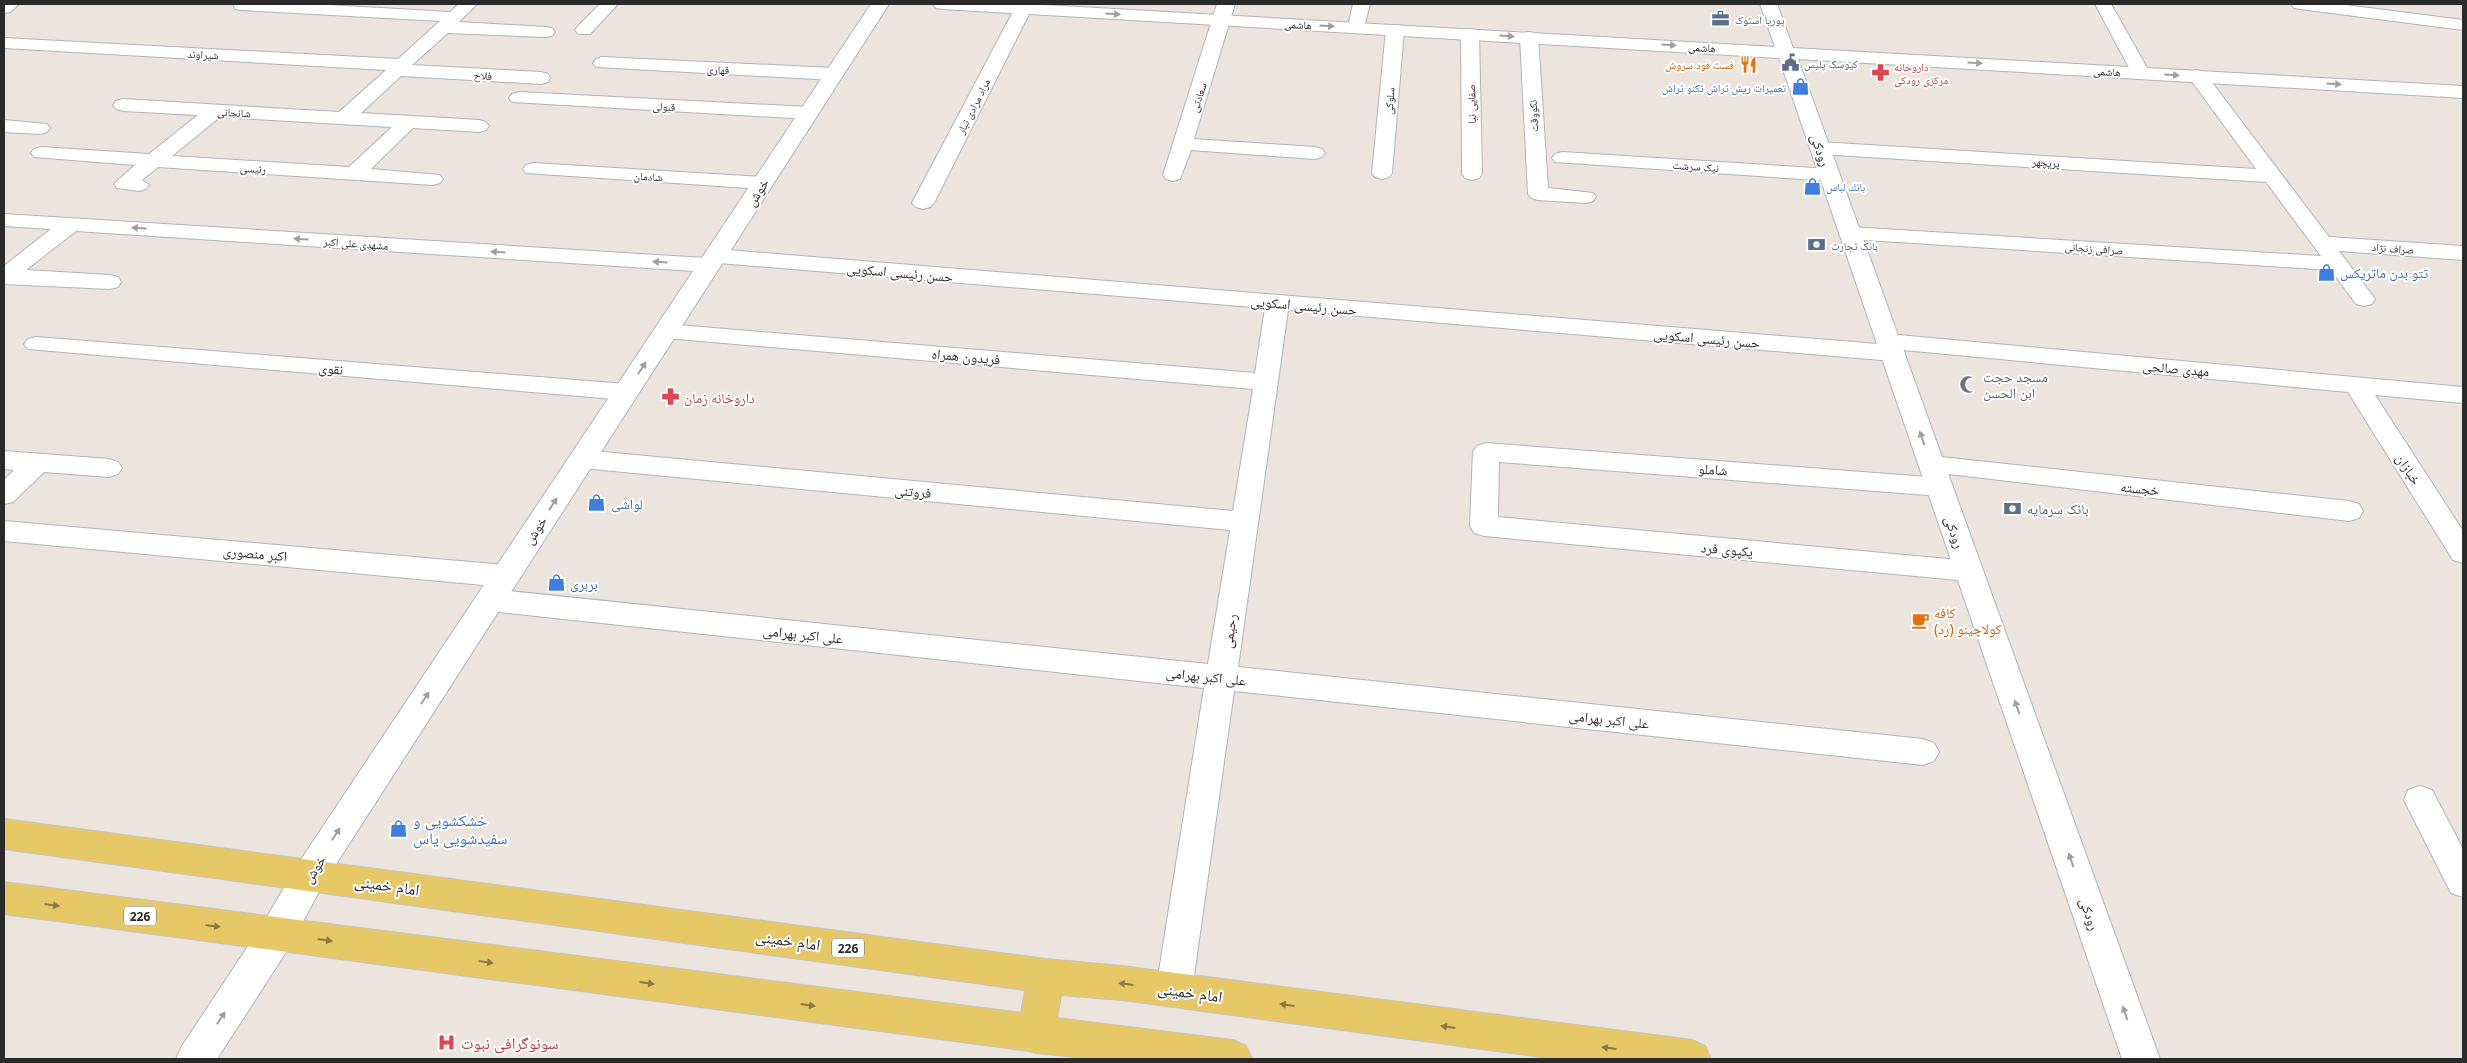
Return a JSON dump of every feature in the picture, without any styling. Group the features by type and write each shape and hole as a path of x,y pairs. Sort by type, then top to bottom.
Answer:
{"main road":[{"name":"امام خمینی","path":"4,834 1046,976 1174,990 1692,1059"},
{"name":"226","path":"4,898 1036,1035 1233,1059"},
{"path":"1036,1035 1046,976"}],"street":[{"path":"4,8 10,4"},
{"path":"344,118 469,4"},
{"path":"584,30 609,4"},
{"name":"خوش","path":"195,1059 277,934 310,875 880,4"},
{"name":"هاشمی","path":"942,4 1023,8 1224,12 1396,30 2463,92"},
{"path":"1357,27 1361,4"},
{"name":"رودکی","path":"1770,4 2141,1059"},
{"path":"2103,4 2141,73"},
{"path":"2300,4 2463,24"},
{"path":"241,5 546,32"},
{"name":"مراد مرادی تبار","path":"923,204 1023,8"},
{"name":"سعادتی","path":"1173,175 1224,12"},
{"name":"سلوکی","path":"1382,172 1396,30"},
{"name":"صفایی نیا","path":"1470,34 1472,174"},
{"name":"نکووقت","path":"1529,37 1538,194 1586,198"},
{"name":"شیراوند","path":"4,43 399,68"},
{"name":"قهاری","path":"602,63 834,74"},
{"name":"فلاح","path":"399,68 541,78 519,98"},
{"path":"2197,76 2364,299"},
{"name":"قبولی","path":"519,98 809,113"},
{"name":"شانجانی","path":"123,105 479,126"},
{"path":"139,185 124,184 215,111"},
{"path":"354,174 408,122"},
{"path":"4,126 40,128"},
{"path":"1183,144 1315,153"},
{"name":"پریچهر","path":"1820,148 2272,176"},
{"name":"رئیسی","path":"41,153 152,162 432,179"},
{"name":"نیک سرشت","path":"1562,158 1830,175"},
{"name":"شادمان","path":"534,169 763,183"},
{"name":"مشهدی علی اکبر","path":"4,220 712,261"},
{"path":"4,276 71,224"},
{"name":"صرافی زنجانی","path":"1850,233 2338,264"},
{"name":"صراف نژاد","path":"2322,243 2463,253"},
{"name":"حسن رئیسی اسکویی","path":"712,261 1890,347"},
{"path":"4,276 110,282"},
{"name":"رحیمی","path":"1174,990 1278,302"},
{"name":"فریدون همراه","path":"666,331 1266,382"},
{"name":"نقوی","path":"36,344 626,392"},
{"name":"مهدی صالحی","path":"1890,347 2463,395"},
{"name":"خبازان","path":"2356,385 2463,553"},
{"name":"شاملو","path":"1484,526 1486,452 1936,476"},
{"path":"4,460 109,468"},
{"name":"فروتنی","path":"582,460 1245,522"},
{"path":"4,495 38,462"},
{"name":"خجسته","path":"1936,476 2349,511"},
{"name":"یکپوی فرد","path":"1484,526 1969,572"},
{"name":"اکبر منصوری","path":"4,531 498,588"},
{"name":"علی اکبر بهرامی","path":"498,588 1222,678 1923,752"},
{"path":"2420,800 2463,882"}],"place":[{"name":"پوریا استوک","path":"1721,19"},
{"name":"کیوسک پلیس","path":"1790,63"},
{"name":"فست فود سروش","path":"1748,64"},
{"name":"داروخانه مرکزی رودکی","path":"1880,72"},
{"name":"تعمیرات ریش تراش تکنو تراش","path":"1800,87"},
{"name":"بانك لباس","path":"1812,186"},
{"name":"بانک تجارت","path":"1817,245"},
{"name":"تتو بدن ماتریکس","path":"2326,272"},
{"name":"مسجد حجت ابن الحسن","path":"1969,384"},
{"name":"داروخانه زمان","path":"670,397"},
{"name":"لواشی","path":"597,503"},
{"name":"بانک سرمایه","path":"2013,508"},
{"name":"بربری","path":"556,583"},
{"name":"کافه کولاچینو (رد)","path":"1920,620"},
{"name":"خشکشویی و سفیدشویی یاس","path":"399,829"},
{"name":"سونوگرافی نبوت","path":"447,1043"}]}
